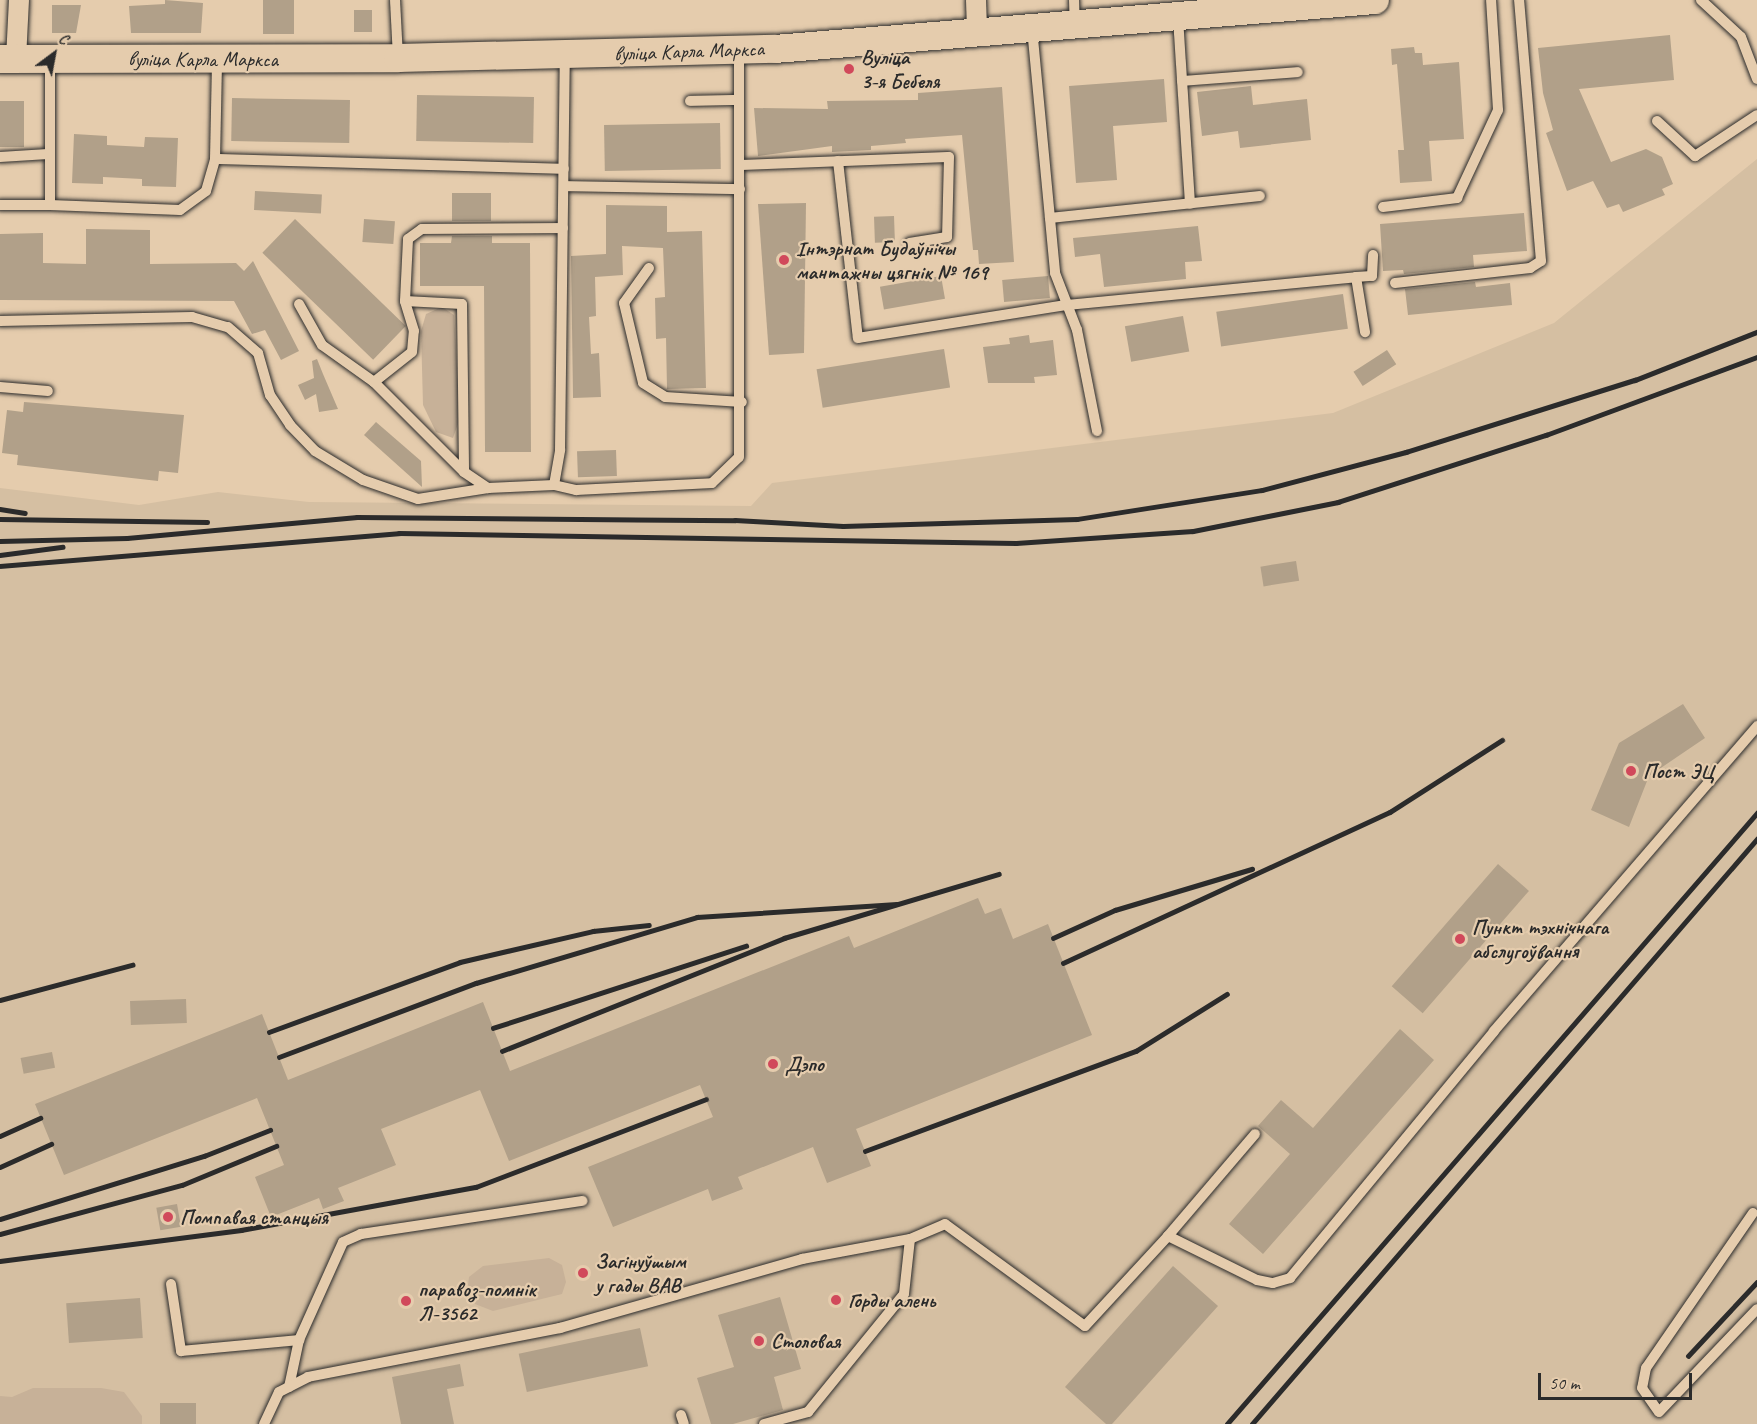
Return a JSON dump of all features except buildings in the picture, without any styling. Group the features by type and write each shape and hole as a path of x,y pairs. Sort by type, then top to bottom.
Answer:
{"main road":[{"name":"вуліца Карла Маркса","path":"8,59 399,58 739,50 1032,28 1074,12 1178,14 1375,0"}],"street":[{"path":"8,59 19,0"},
{"path":"976,0 977,33"}],"lane":[{"path":"395,0 399,58"},
{"path":"1383,207 1457,198 1498,110 1491,0"},
{"path":"1395,283 1530,268 1541,261 1520,0"},
{"path":"1701,0 1741,38 1757,79"},
{"path":"1178,14 1190,204"},
{"path":"1032,28 1055,273 1067,305 1098,431"},
{"path":"0,321 192,317 228,327 258,353 270,395 290,425 315,451 363,480 418,499 488,488 554,485 576,490 712,483 739,457 742,402 739,50"},
{"path":"554,485 560,450 565,54"},
{"path":"50,59 48,154 50,205"},
{"path":"0,205 180,210 206,191 215,159 217,60"},
{"path":"1182,81 1298,72"},
{"path":"690,101 739,100"},
{"path":"1658,121 1695,156 1757,115"},
{"path":"0,157 48,154"},
{"path":"740,165 949,157 947,237 909,243"},
{"path":"215,159 564,169"},
{"path":"838,161 858,338 1067,305 1372,276 1373,255"},
{"path":"564,186 740,189"},
{"path":"1050,218 1260,196"},
{"path":"374,382 412,352 414,331 405,301 408,239 422,229 563,228"},
{"path":"649,268 624,303 643,383 665,397 742,402"},
{"path":"1356,277 1365,332"},
{"path":"405,301 462,304 464,472"},
{"path":"299,304 322,345 374,382 464,472 488,488"},
{"path":"0,387 48,391"},
{"path":"1168,1236 1257,1280 1273,1283 1290,1278 1494,1031 1757,726"},
{"path":"264,1424 279,1392 308,1377 560,1328 802,1259 910,1239 945,1224 1085,1326 1168,1236 1255,1134"},
{"path":"289,1387 299,1340 343,1242 360,1234 583,1201"},
{"path":"1756,1212 1646,1368 1642,1388 1659,1412 1757,1309"},
{"path":"764,1424 808,1412 904,1294 910,1239"},
{"path":"171,1284 180,1351 299,1340"}],"shaded area":[{"path":"1757,159 1757,1424 0,1424 0,488 139,505 218,492 309,502 751,506 772,483 1333,413 1554,323"},
{"path":"442,307 454,315 460,418 453,438 436,432 423,405 421,331 426,314"},
{"path":"549,1258 562,1265 566,1282 562,1294 493,1311 475,1304 467,1294 469,1277 483,1266"},
{"path":"33,1388 101,1388 124,1392 142,1416 142,1424 0,1424 0,1396 12,1397"}],"railway":[{"path":"0,541 127,538 357,517 735,520 843,526 1077,519 1262,490 1406,452 1635,380 1757,332"},
{"path":"0,566 399,533 1016,543 1193,531 1338,502 1546,435 1757,357"},
{"path":"0,509 25,513"},
{"path":"0,519 207,522"},
{"path":"0,555 62,547"},
{"path":"1063,963 1390,812 1502,740"},
{"path":"1227,1424 1757,813"},
{"path":"1252,1424 1757,839"},
{"path":"1053,938 1115,910 1252,869"},
{"path":"502,1051 784,938 999,874"},
{"path":"279,1057 476,983 697,917 897,904"},
{"path":"269,1032 460,962 593,931 649,925"},
{"path":"493,1028 746,946"},
{"path":"0,1000 132,965"},
{"path":"865,1151 1136,1051 1227,994"},
{"path":"0,1261 241,1230 476,1187 706,1099"},
{"path":"0,1136 40,1118"},
{"path":"0,1219 204,1156 270,1130"},
{"path":"0,1167 51,1144"},
{"path":"0,1234 182,1185 276,1146"},
{"path":"1688,1356 1757,1282"}],"place":[{"name":"Вуліца 3-я Бебеля","path":"849,69"},
{"name":"Інтэрнат Будаўнічы мантажны цягнік № 169","path":"784,260"},
{"name":"Пост ЭЦ","path":"1631,771"},
{"name":"Пункт тэхнічнага абслугоўвання","path":"1460,939"},
{"name":"Дэпо","path":"773,1064"},
{"name":"Помпавая станцыя","path":"168,1217"},
{"name":"Загінуўшым у гады ВАВ","path":"583,1273"},
{"name":"Горды алень","path":"836,1300"},
{"name":"паравоз-помнік Л-3562","path":"406,1301"},
{"name":"Столовая","path":"759,1341"}]}
